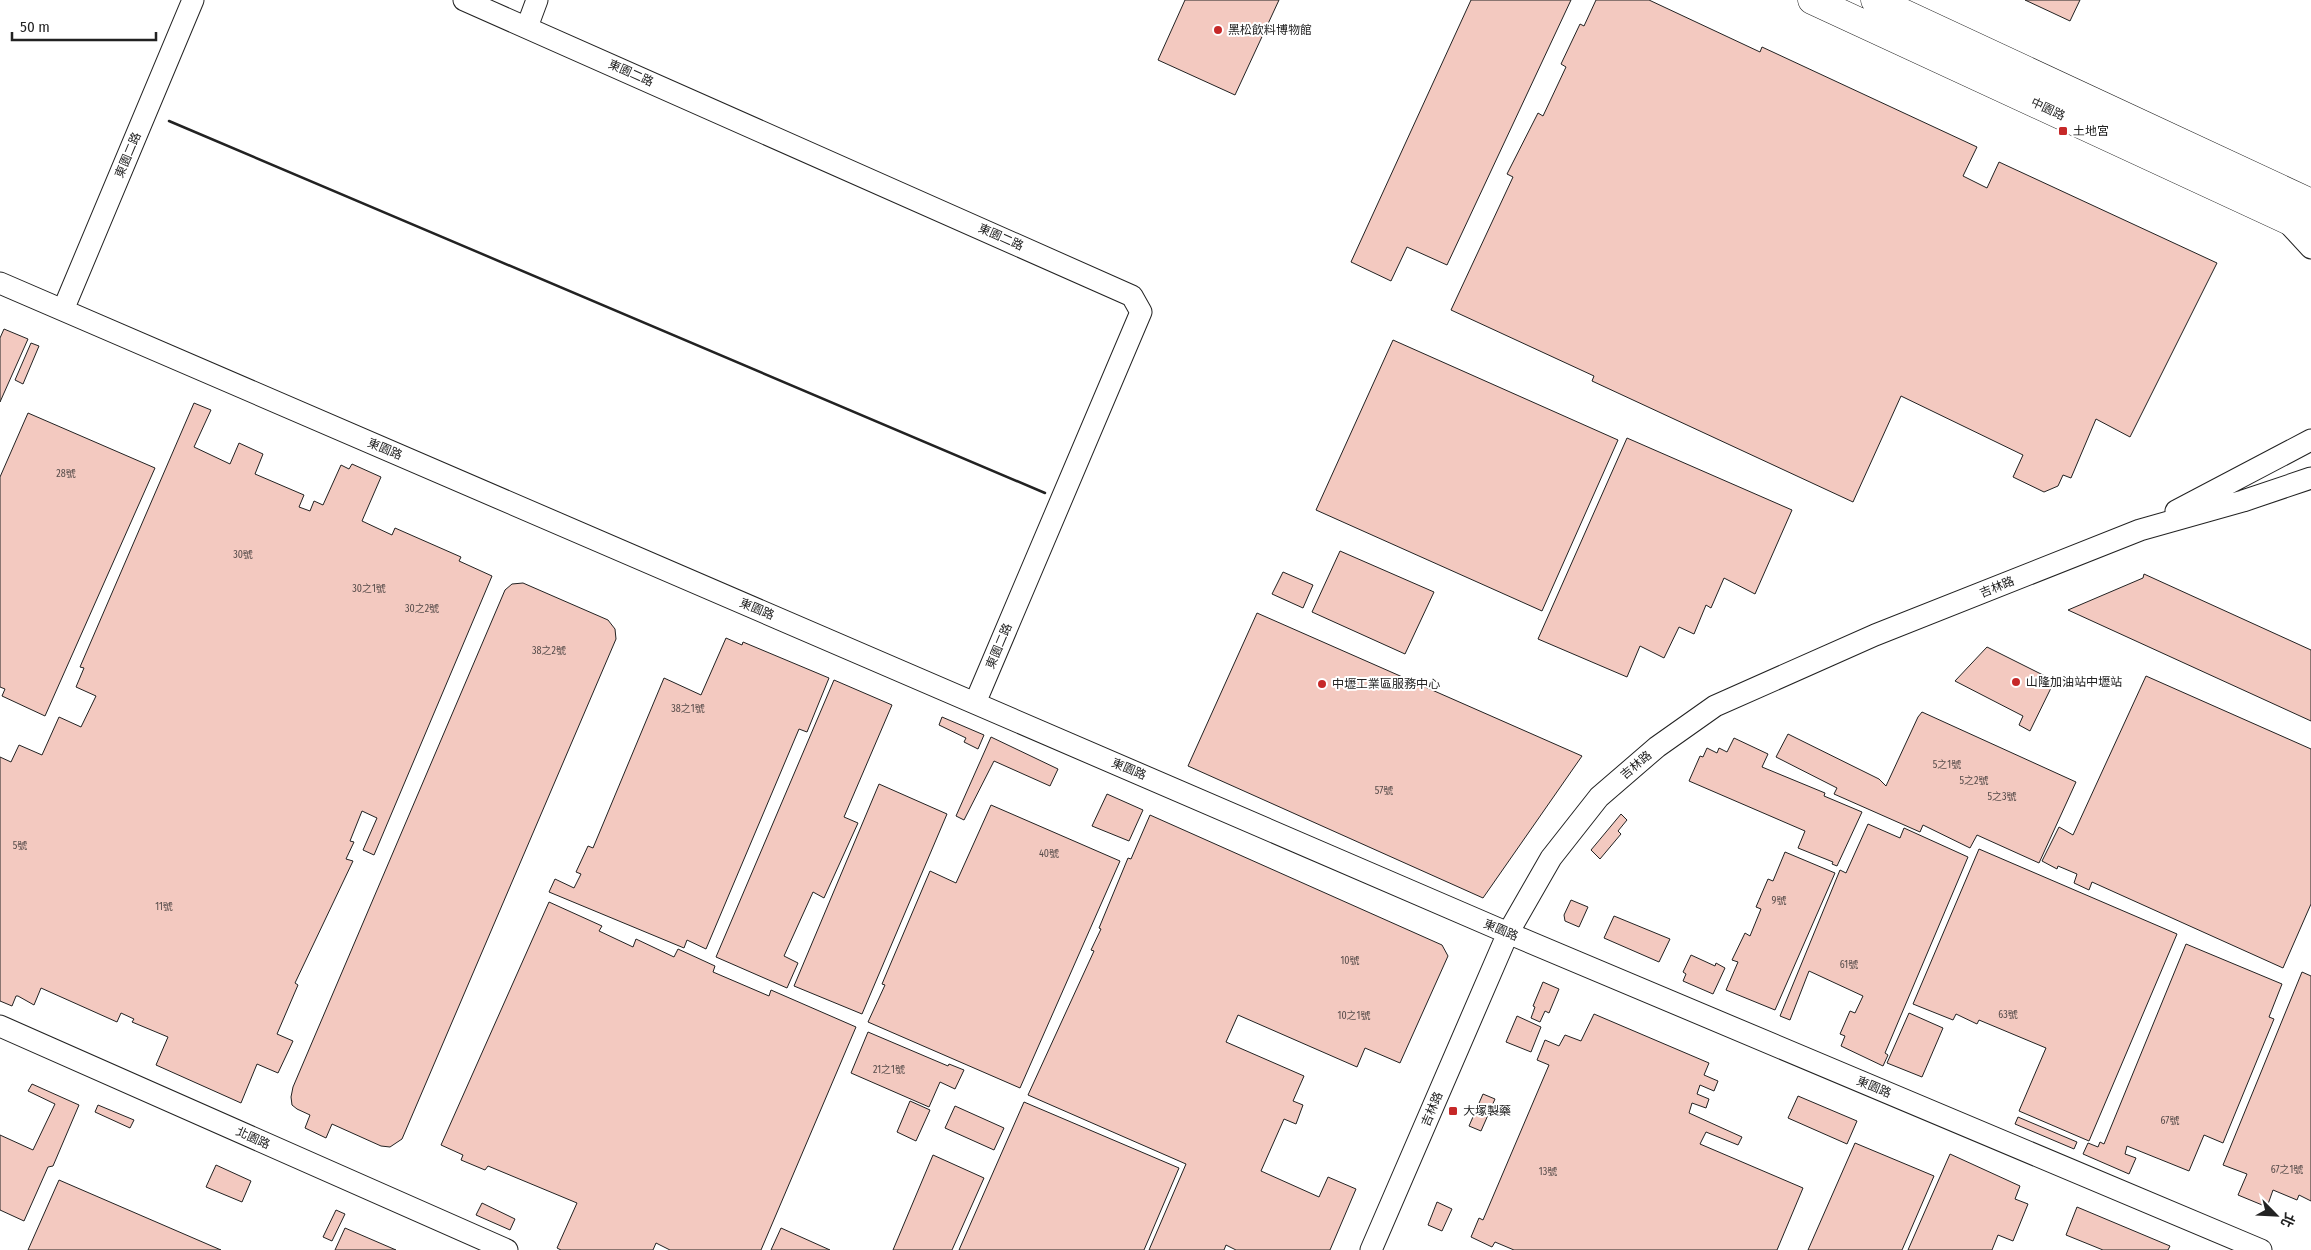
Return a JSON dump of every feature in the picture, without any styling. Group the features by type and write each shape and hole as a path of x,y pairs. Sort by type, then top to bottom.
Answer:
{"main road":[{"name":"中園路","path":"1812,0 2311,231"},
{"name":"中園路","path":"1875,0 2311,202"}],"street":[{"name":"東園二路","path":"63,310 193,0"},
{"name":"東園二路","path":"464,0 527,26 1132,296 1141,312 974,703"},
{"path":"527,26 537,0"},
{"path":"2285,219 2311,248"},
{"name":"東園路","path":"0,283 1508,933 2260,1250"},
{"path":"2291,450 2311,426"},
{"name":"吉林路","path":"2140,530 2311,440"},
{"name":"吉林路","path":"1370,1250 1508,933 1551,858 1599,797 1656,747 1715,706 1875,635 2140,530 2243,501 2311,478"},
{"name":"北園路","path":"0,1026 506,1250"}],"building":[{"name":"黑松飲料博物館","path":"1185,0 1279,0 1235,95 1158,60"},
{"path":"1471,0 1571,0 1447,265 1407,247 1391,281 1351,262"},
{"path":"1596,0 1649,0 1760,52 1762,47 1977,147 1963,176 1987,188 1999,162 2217,263 2130,437 2096,419 2071,478 2063,475 2058,486 2044,492 2013,477 2023,455 1901,396 1853,502 1592,381 1594,376 1451,310 1513,177 1507,174 1538,113 1543,116 1566,67 1561,64 1580,24 1584,26"},
{"path":"2025,0 2080,0 2070,21"},
{"path":"4,329 28,339 0,402 0,338"},
{"path":"1393,340 1618,440 1542,611 1316,510"},
{"path":"31,343 39,346 23,384 15,380"},
{"path":"194,403 211,410 194,447 230,464 239,443 263,454 255,474 304,495 299,507 310,511 314,501 323,505 341,465 349,469 352,464 381,477 362,521 392,535 395,528 461,557 459,561 492,576 374,855 363,850 377,818 362,811 350,841 354,842 346,859 353,861 295,983 298,985 277,1034 293,1041 278,1073 257,1064 241,1103 156,1065 168,1037 132,1022 134,1019 121,1013 117,1022 41,988 34,1005 18,996 16,996 12,1006 0,1001 0,757 11,762 19,745 42,755 59,717 81,727 96,696 76,687 84,668 80,667"},
{"path":"28,413 155,468 45,716 2,696 5,689 0,687 0,477"},
{"path":"1627,438 1792,510 1755,594 1724,578 1711,608 1706,605 1694,634 1679,627 1664,658 1640,646 1627,677 1538,639"},
{"path":"1340,551 1434,592 1405,654 1312,612"},
{"path":"1283,572 1313,585 1303,608 1272,594"},
{"path":"2144,574 2311,650 2311,721 2068,610 2143,578"},
{"path":"523,583 608,620 615,629 616,639 402,1139 390,1147 381,1146 332,1124 326,1138 305,1128 310,1115 292,1105 293,1087 505,590 512,584"},
{"name":"中壢工業區服務中心","path":"1257,613 1582,756 1483,898 1188,766"},
{"path":"726,638 742,645 743,642 829,678 807,732 799,729 706,949 687,940 684,948 549,892 555,879 574,888 581,874 576,872 588,846 593,848 664,678 701,695"},
{"path":"1987,647 2047,677 2043,685 2051,688 2030,731 2019,725 2023,716 1955,681"},
{"path":"2146,676 2311,749 2311,904 2283,968 2092,882 2089,890 2074,883 2077,874 2058,866 2057,869 2042,861 2059,827 2073,835"},
{"path":"834,680 892,705 844,817 858,823 824,898 813,892 784,956 798,963 787,988 716,957"},
{"path":"1922,712 2076,782 2039,863 1977,835 1970,848 1923,825 1920,832 1834,794 1837,788 1776,757 1788,734 1879,779 1886,786"},
{"path":"942,717 984,735 978,749 964,742 966,738 939,725"},
{"path":"991,737 1058,769 1050,786 994,761 964,820 956,816"},
{"path":"1734,738 1768,754 1762,767 1825,793 1824,796 1862,812 1837,866 1832,864 1833,862 1798,848 1805,831 1689,781 1700,756 1703,757 1707,748 1717,753 1719,748 1727,752"},
{"path":"879,784 947,814 862,1014 794,986"},
{"path":"1107,794 1143,810 1129,841 1092,826"},
{"path":"991,805 1120,861 1020,1088 868,1022 885,985 882,984 930,871 956,883"},
{"path":"1621,814 1627,820 1618,831 1621,834 1600,859 1591,850"},
{"path":"1150,815 1442,945 1448,956 1400,1063 1365,1048 1357,1067 1238,1015 1226,1042 1304,1076 1293,1101 1303,1105 1296,1124 1284,1119 1261,1171 1319,1197 1328,1177 1356,1189 1330,1250 1236,1250 1226,1245 1224,1250 1149,1250 1186,1164 1028,1095 1094,951 1091,950 1101,929 1099,928 1128,858 1131,859"},
{"path":"1868,824 1900,838 1904,828 1968,857 1885,1053 1888,1055 1883,1066 1841,1046 1845,1036 1840,1034 1850,1011 1855,1013 1863,996 1809,971 1790,1020 1780,1016 1840,870 1846,873"},
{"path":"1979,849 2177,934 2089,1141 2019,1111 2046,1048 1979,1020 1977,1024 1956,1014 1953,1020 1913,1004"},
{"path":"1785,852 1835,873 1775,1010 1726,990 1738,962 1732,960 1745,933 1750,936 1761,909 1756,907 1768,879 1773,881"},
{"path":"1571,900 1588,907 1579,927 1565,921 1564,915"},
{"path":"549,902 602,926 599,931 633,947 636,939 674,957 678,949 715,966 713,972 769,996 771,990 856,1027 761,1250 670,1250 656,1243 653,1250 561,1250 557,1248 577,1203 488,1166 485,1170 461,1160 463,1155 441,1145"},
{"path":"1614,916 1670,939 1659,962 1604,938"},
{"path":"2186,944 2282,984 2269,1017 2274,1019 2223,1143 2204,1135 2189,1171 2127,1146 2125,1154 2136,1158 2129,1174 2083,1154 2088,1143 2098,1147 2100,1142 2104,1144"},
{"path":"1691,955 1715,966 1716,963 1725,968 1713,994 1683,981 1686,974 1683,972"},
{"path":"2302,972 2311,976 2311,1201 2299,1195 2297,1200 2273,1190 2267,1207 2238,1195 2247,1174 2223,1165"},
{"path":"1543,982 1559,989 1549,1013 1545,1011 1540,1022 1531,1018 1535,1007 1533,1006"},
{"path":"1909,1013 1943,1028 1922,1077 1887,1063"},
{"path":"1594,1014 1709,1063 1704,1075 1718,1081 1714,1091 1700,1085 1697,1094 1709,1099 1706,1108 1692,1103 1689,1113 1742,1137 1738,1145 1706,1132 1700,1144 1803,1188 1777,1250 1514,1250 1495,1242 1492,1247 1471,1237 1479,1218 1483,1220 1549,1065 1537,1060 1545,1040 1559,1046 1565,1035 1581,1041"},
{"path":"1517,1016 1541,1027 1531,1052 1506,1042"},
{"path":"868,1032 948,1066 949,1064 964,1070 955,1089 940,1082 929,1107 851,1073"},
{"path":"32,1084 79,1105 53,1166 48,1167 24,1221 0,1210 0,1135 33,1150 55,1104 28,1091"},
{"path":"1483,1094 1495,1099 1481,1131 1469,1126"},
{"path":"1798,1096 1857,1121 1847,1144 1788,1118"},
{"path":"910,1101 930,1110 916,1141 897,1132"},
{"path":"1024,1102 1179,1168 1144,1250 959,1250"},
{"path":"98,1105 134,1120 130,1128 95,1112"},
{"path":"955,1106 1004,1128 994,1150 945,1128"},
{"path":"2018,1117 2077,1142 2074,1149 2015,1124"},
{"path":"1855,1143 1934,1176 1902,1250 1808,1250"},
{"path":"1950,1154 2020,1186 2015,1199 2028,1204 2013,1241 1998,1235 1992,1250 1908,1250"},
{"path":"933,1155 984,1178 952,1250 893,1250"},
{"path":"216,1165 251,1181 242,1202 206,1187"},
{"path":"59,1180 221,1250 28,1250"},
{"path":"1437,1202 1452,1209 1442,1231 1428,1225"},
{"path":"482,1203 515,1219 510,1230 476,1215"},
{"path":"2077,1207 2170,1246 2168,1250 2103,1250 2066,1235"},
{"path":"336,1210 345,1214 332,1241 323,1237"},
{"path":"345,1228 396,1250 335,1250"},
{"path":"781,1228 830,1250 771,1250"}],"wall":[{"path":"169,121 1045,493"}],"place":[{"name":"黑松飲料博物館","path":"1218,30"},
{"name":"土地宮","path":"2063,131"},
{"name":"山隆加油站中壢站","path":"2016,682"},
{"name":"中壢工業區服務中心","path":"1322,684"},
{"name":"大塚製藥","path":"1453,1111"}]}
